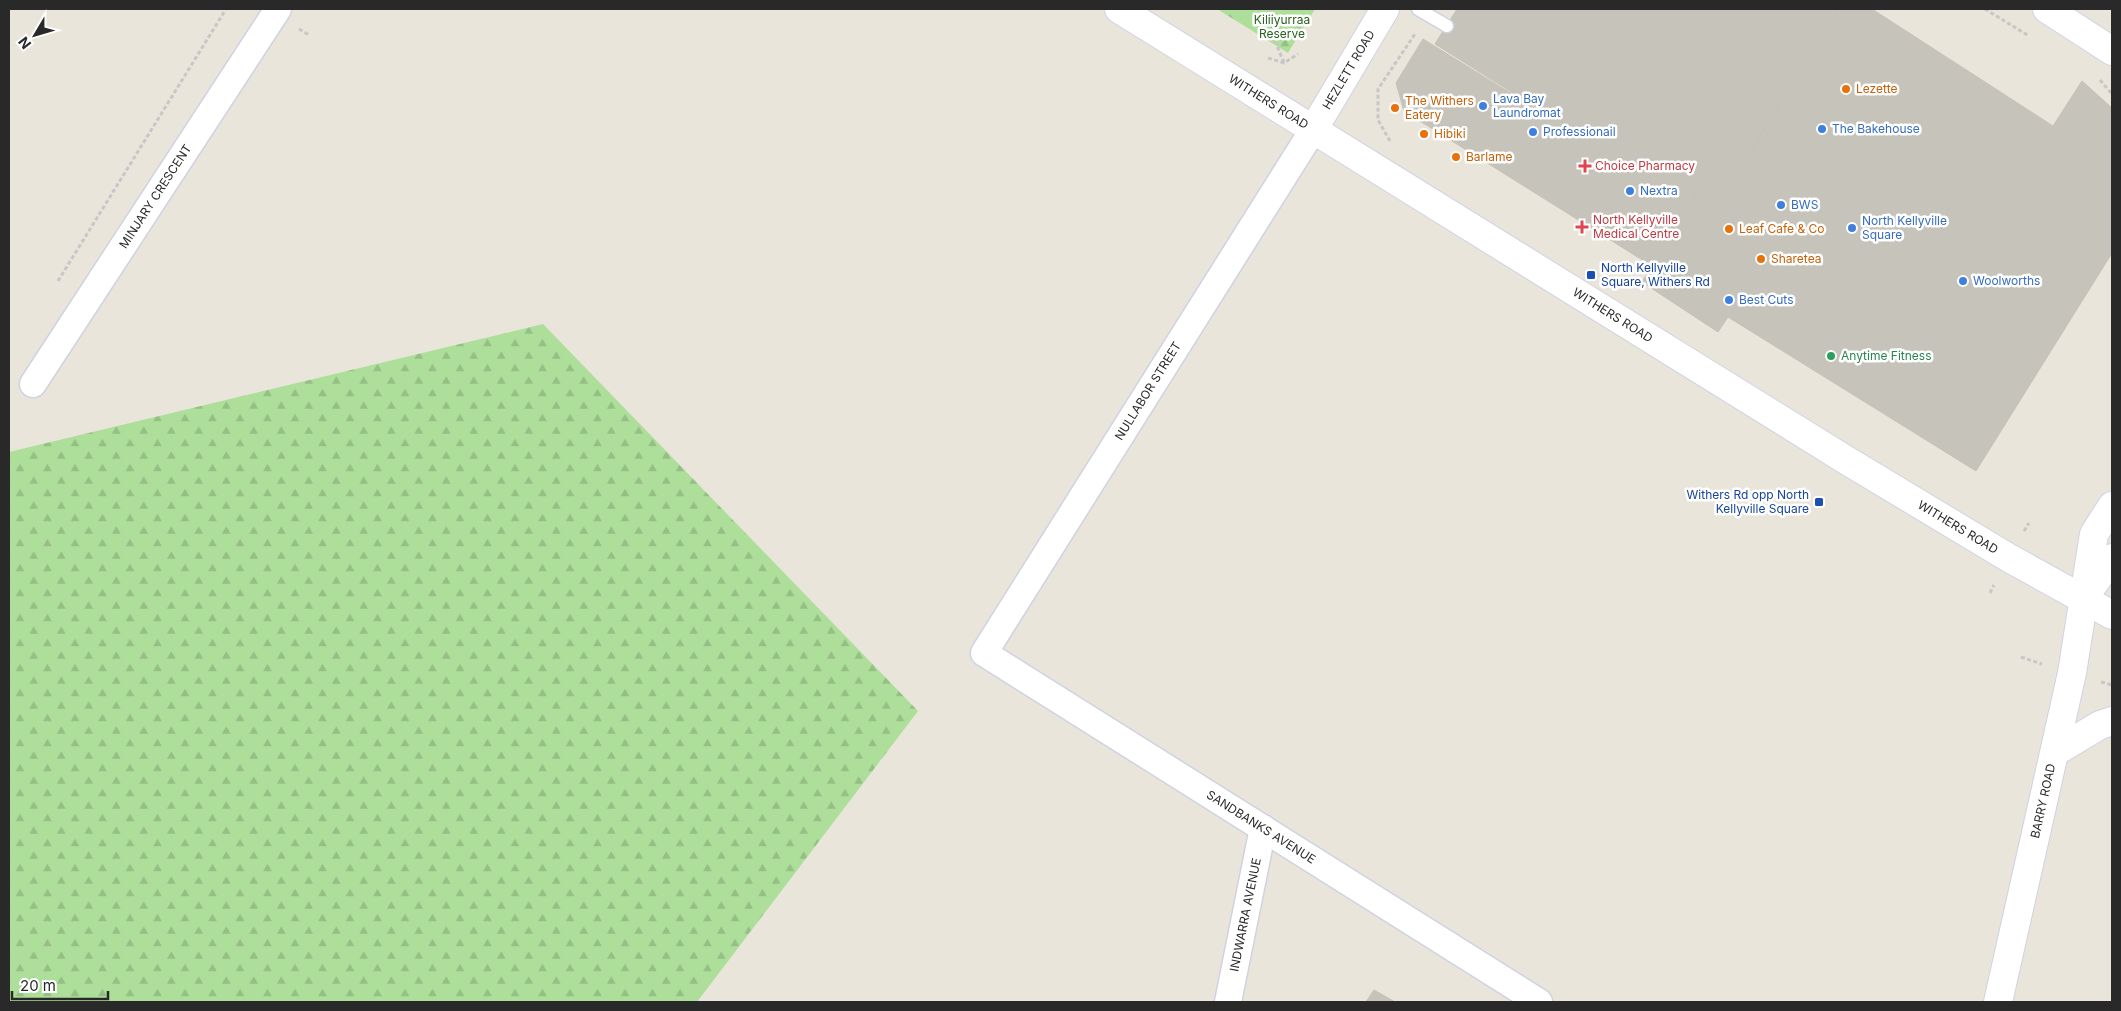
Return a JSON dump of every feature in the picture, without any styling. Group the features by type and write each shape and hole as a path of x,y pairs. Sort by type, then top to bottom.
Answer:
{"street":[{"name":"MINJARY CRESCENT","path":"33,384 278,9"},
{"name":"WITHERS ROAD","path":"1119,9 1846,460 2009,558 2112,615"},
{"name":"HEZLETT ROAD","path":"1313,130 1385,9"},
{"path":"2047,9 2112,51"},
{"name":"NULLABOR STREET","path":"984,653 1313,130"},
{"name":"BARRY ROAD","path":"1998,1002 2072,673 2094,534 2112,506"},
{"name":"BARRY ROAD","path":"2083,599 2112,558"},
{"name":"SANDBANKS AVENUE","path":"984,653 1539,1002"},
{"path":"2055,752 2100,725 2112,721"},
{"name":"INDWARRA AVENUE","path":"1228,1002 1263,828"}],"lane":[{"path":"1423,12 1447,26"}],"path":[{"path":"58,281 226,9"},
{"path":"1270,9 1272,33 1284,63"},
{"path":"1393,145 1378,120 1378,89 1423,12"},
{"path":"1284,63 1298,54"},
{"path":"1268,58 1284,63"}],"green space":[{"name":"Kiliiyurraa Reserve","path":"1217,9 1315,9 1288,53"},
{"path":"543,324 918,711 697,1002 9,1002 9,452"}],"building":[{"path":"1457,9 1839,9 1710,217 1435,44"},
{"name":"North Kellyville Square","path":"1839,9 1872,9 2053,126 2082,81 2112,108 2112,253 1976,471 1728,317 1718,332 1642,282 1652,266 1404,111 1396,83 1423,39 1690,204 1707,177 1727,190"},
{"path":"1374,990 1395,1002 1366,1002"}],"place":[{"name":"Lezette","path":"1846,89"},
{"name":"Lava Bay Laundromat","path":"1483,106"},
{"name":"The Withers Eatery","path":"1395,108"},
{"name":"The Bakehouse","path":"1822,129"},
{"name":"Professionail","path":"1533,132"},
{"name":"Hibiki","path":"1424,134"},
{"name":"Barlame","path":"1456,157"},
{"name":"Choice Pharmacy","path":"1585,166"},
{"name":"Nextra","path":"1630,191"},
{"name":"BWS","path":"1781,205"},
{"name":"North Kellyville Medical Centre","path":"1582,227"},
{"name":"North Kellyville Square","path":"1852,228"},
{"name":"Leaf Cafe & Co","path":"1729,229"},
{"name":"Sharetea","path":"1761,259"},
{"name":"North Kellyville Square, Withers Rd","path":"1591,275"},
{"name":"Woolworths","path":"1963,281"},
{"name":"Best Cuts","path":"1729,300"},
{"name":"Anytime Fitness","path":"1831,356"},
{"name":"Withers Rd opp North Kellyville Square","path":"1819,502"}]}
